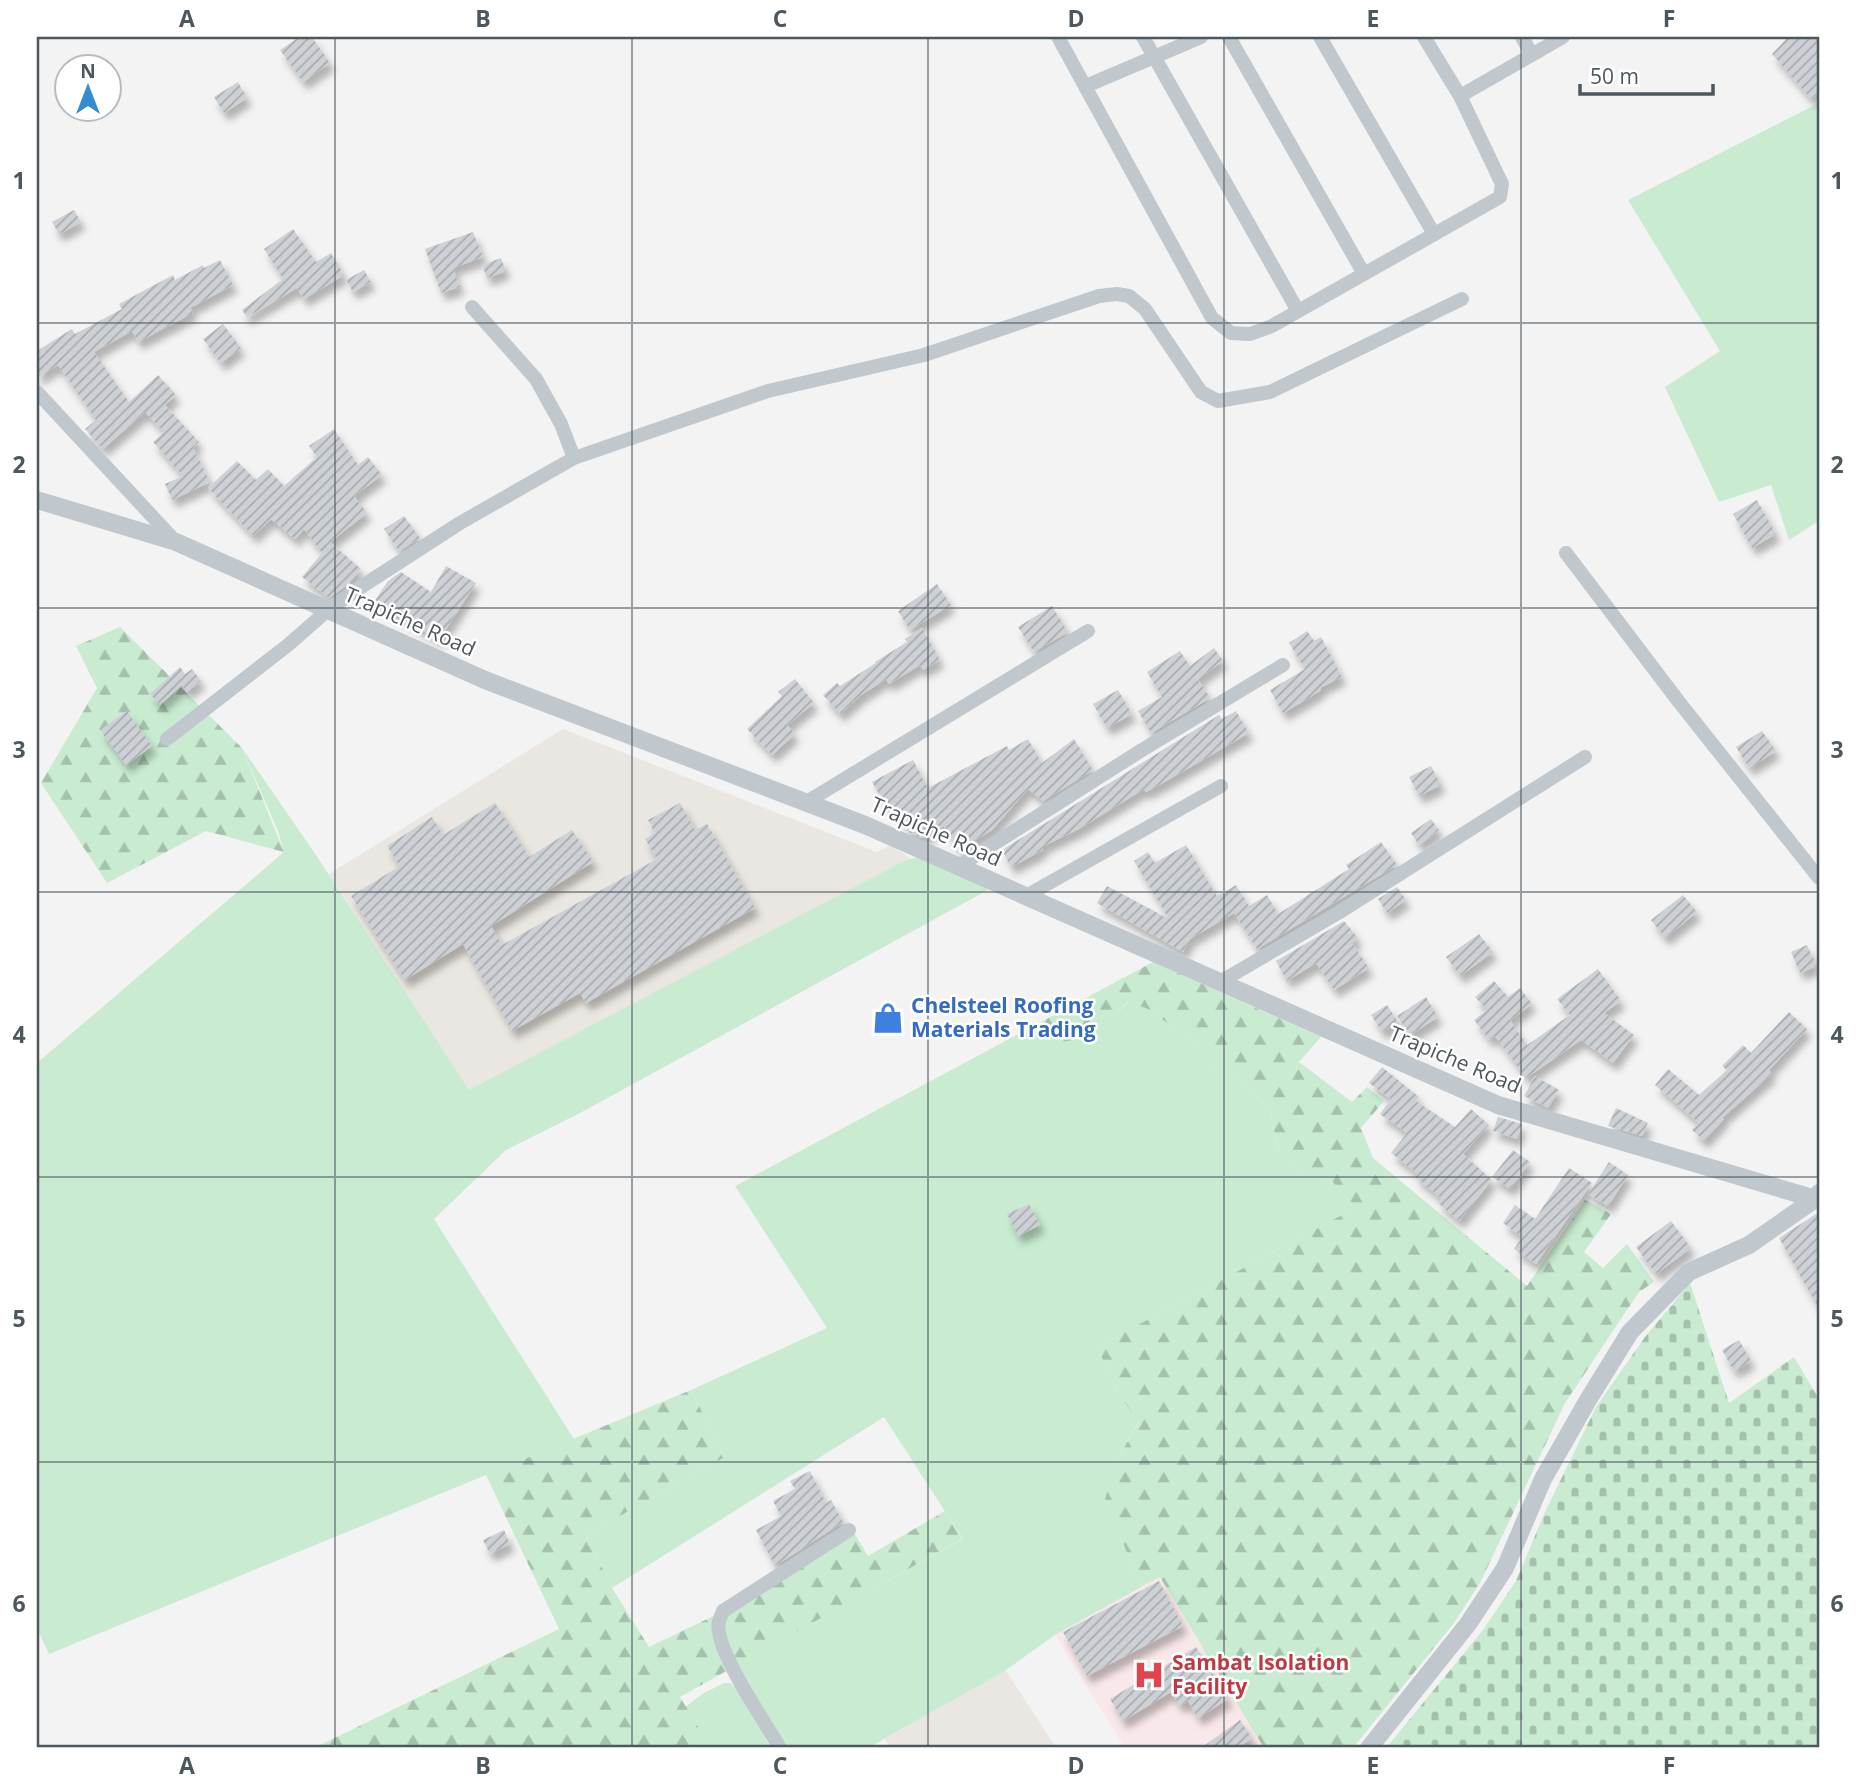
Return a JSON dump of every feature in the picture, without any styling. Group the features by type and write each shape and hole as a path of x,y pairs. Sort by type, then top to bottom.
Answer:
{"street":[{"path":"1058,37 1212,318 1231,333 1250,334 1272,326 1500,197 1502,184 1460,96 1424,37"},
{"path":"1143,37 1298,311"},
{"path":"1086,86 1201,37"},
{"path":"1229,37 1364,274"},
{"path":"1320,37 1434,234"},
{"path":"1522,37 1532,55"},
{"path":"1460,96 1563,37"},
{"path":"167,739 288,645 328,610 460,523 575,458 768,391 924,355 1099,296 1117,294 1129,296 1145,309 1201,393 1218,401 1270,392 1462,299"},
{"path":"472,307 536,379 561,424 575,458"},
{"path":"37,392 176,542"},
{"name":"Trapiche Road","path":"37,500 176,542 485,680 865,825 1498,1105 1818,1197"},
{"path":"1566,553 1679,702 1819,878"},
{"path":"805,803 1088,631"},
{"path":"958,866 1283,665"},
{"path":"1220,982 1338,913 1585,757"},
{"path":"1026,896 1221,786"},
{"path":"1369,1748 1468,1624 1505,1568 1543,1479 1630,1332 1689,1272 1749,1245 1818,1197"},
{"path":"780,1748 723,1650 718,1631 719,1622 723,1611 849,1530"}],"shaded area":[{"path":"563,729 877,852 891,845 910,858 470,1093 329,874"},
{"name":"Sambat Isolation Facility","path":"1160,1576 1264,1748 1125,1748 1055,1635"},
{"path":"1005,1669 1056,1748 891,1748 885,1739"}],"green space":[{"path":"1819,103 1819,521 1789,540 1771,485 1719,502 1665,387 1720,351 1628,200"},
{"path":"120,627 242,748 284,852 206,831 107,883 41,783 97,688 76,646"},
{"path":"242,748 316,855 469,1090 906,860 930,854 999,884 580,1113 506,1150 434,1219 574,1439 49,1654 37,1628 37,1063 284,852 278,831"},
{"path":"1153,962 1321,1037 1299,1062 1352,1102 1367,1087 1384,1101 1361,1128 1373,1158 1527,1286 1585,1200 1611,1214 1584,1252 1603,1268 1627,1244 1654,1282 1639,1292 1565,1403 1480,1583 1454,1623 1353,1748 1264,1748 1160,1577 1141,1587 1105,1499 1116,1462 1138,1423 1117,1390 1097,1347 1355,1208 1330,1179 1305,1177 1280,1157 1270,1111 1242,1078 1210,1064 1200,1047 1148,1009 1128,1002 1114,1015 1106,1035 1054,1043 1028,1029"},
{"path":"1129,1002 1148,1009 1200,1047 1210,1064 1242,1078 1270,1111 1280,1157 1305,1177 1330,1179 1355,1208 1097,1347 1117,1390 1138,1422 1116,1462 1106,1501 1141,1587 1055,1635 1006,1670 868,1748 786,1748 737,1664 963,1539 884,1417 612,1588 586,1535 725,1457 691,1390 827,1328 735,1186 1028,1029 1036,1034 1114,1015"},
{"path":"1690,1283 1729,1403 1794,1357 1819,1399 1819,1748 1386,1748 1483,1630 1516,1581 1545,1512 1596,1407 1645,1337"},
{"path":"691,1390 725,1457 586,1535 612,1588 649,1647 722,1612 852,1529 868,1556 945,1511 962,1539 680,1697 711,1748 314,1748 559,1629 486,1475"},
{"path":"724,1683 730,1683 736,1688 771,1748 711,1748 685,1707"}],"building":[{"path":"299,37 312,37 330,63 303,82 280,50"},
{"path":"1788,37 1819,37 1819,94 1811,99 1772,54"},
{"path":"238,82 247,98 224,113 214,97"},
{"path":"74,210 81,222 59,234 52,222"},
{"path":"293,229 316,262 331,253 344,275 304,299 297,288 247,317 242,310 283,279 264,249"},
{"path":"473,232 483,257 453,268 460,287 441,293 425,249"},
{"path":"501,258 506,271 487,278 482,265"},
{"path":"220,260 233,285 190,308 193,313 138,342 132,331 94,352 129,402 158,375 176,395 165,405 199,442 193,447 210,482 172,500 165,484 183,476 153,442 164,432 145,412 103,449 85,429 96,420 58,365 37,378 37,351 72,329 75,334 122,309 119,304 173,275 175,280 203,265 204,268"},
{"path":"364,270 371,282 353,292 346,280"},
{"path":"223,324 241,348 221,363 203,339"},
{"path":"334,429 358,465 368,457 382,475 354,496 367,513 330,542 361,569 347,585 329,598 302,577 322,553 304,529 295,539 271,519 253,536 208,488 237,461 256,480 268,469 284,486 317,457 309,446"},
{"path":"1757,500 1776,534 1752,548 1733,514"},
{"path":"404,516 420,538 399,551 384,529"},
{"path":"446,566 476,583 439,640 374,602 388,581 401,572 431,592"},
{"path":"937,584 951,605 910,630 898,611"},
{"path":"1052,606 1068,632 1034,652 1018,627"},
{"path":"922,628 940,660 923,670 920,665 889,684 886,679 861,695 840,714 823,695 837,683 840,686 876,663"},
{"path":"1307,631 1314,641 1321,637 1342,677 1283,713 1270,690 1305,669 1289,643"},
{"path":"1214,648 1223,661 1198,679 1210,698 1151,733 1138,711 1162,697 1147,672 1180,651 1190,666"},
{"path":"180,667 185,674 192,669 201,681 187,692 182,685 160,705 150,694"},
{"path":"795,679 814,703 787,725 795,734 772,755 747,729 782,696 778,692"},
{"path":"1118,690 1132,714 1107,728 1093,704"},
{"path":"127,711 152,746 126,765 100,730"},
{"path":"1236,711 1249,733 1146,792 1144,789 1011,867 1002,850 1219,715 1222,719"},
{"path":"1762,731 1776,751 1749,768 1736,747"},
{"path":"1028,739 1042,763 1074,739 1093,770 1043,801 1028,789 992,830 959,850 944,826 922,838 908,832 894,804 887,808 872,782 913,760 928,788 1007,746 1009,750"},
{"path":"1431,766 1441,785 1419,796 1409,777"},
{"path":"495,803 529,857 572,830 593,862 491,926 502,945 657,859 645,839 655,833 648,820 680,803 695,830 707,824 755,908 586,1003 580,993 512,1031 463,944 405,980 351,896 400,866 387,846 432,817 443,835"},
{"path":"1431,819 1439,830 1419,845 1411,833"},
{"path":"1381,842 1397,865 1257,949 1234,913 1190,939 1183,952 1097,903 1107,886 1169,919 1134,861 1148,852 1155,863 1186,845 1217,896 1236,885 1249,906 1267,895 1278,914 1349,869 1346,865"},
{"path":"1397,887 1406,900 1387,913 1378,899"},
{"path":"1683,895 1697,912 1665,938 1651,920"},
{"path":"1344,921 1358,938 1352,943 1369,968 1334,990 1316,963 1287,981 1276,961"},
{"path":"1479,934 1493,952 1460,976 1446,957"},
{"path":"1807,945 1817,966 1800,973 1791,952"},
{"path":"1598,969 1621,1001 1604,1013 1634,1035 1613,1063 1581,1040 1526,1078 1495,1036 1489,1040 1474,1020 1487,1010 1475,997 1494,981 1508,997 1520,988 1532,1004 1510,1020 1527,1045 1570,1015 1557,999"},
{"path":"1426,997 1438,1017 1410,1035 1397,1016"},
{"path":"1387,1005 1398,1022 1382,1032 1371,1015"},
{"path":"1789,1012 1807,1029 1769,1070 1772,1074 1722,1118 1724,1119 1704,1141 1692,1130 1699,1123 1655,1085 1668,1069 1699,1095 1727,1070 1722,1066 1743,1045 1751,1053"},
{"path":"1382,1067 1419,1097 1416,1101 1455,1127 1471,1109 1489,1125 1463,1154 1492,1180 1459,1221 1438,1203 1442,1199 1415,1177 1418,1174 1391,1153 1407,1133 1380,1114 1391,1099 1369,1083"},
{"path":"1535,1076 1559,1090 1548,1108 1524,1096"},
{"path":"1616,1108 1648,1123 1642,1136 1608,1126"},
{"path":"1498,1117 1522,1124 1517,1139 1493,1131"},
{"path":"1513,1150 1530,1162 1510,1189 1492,1177"},
{"path":"1609,1162 1628,1175 1608,1206 1588,1194"},
{"path":"1569,1168 1592,1183 1536,1264 1514,1249 1522,1237 1503,1223 1515,1205 1535,1219"},
{"path":"1029,1204 1040,1225 1018,1236 1007,1214"},
{"path":"1819,1212 1819,1309 1779,1238"},
{"path":"1671,1221 1691,1248 1656,1274 1636,1247"},
{"path":"1739,1340 1751,1361 1734,1371 1722,1350"},
{"path":"810,1471 826,1503 831,1500 843,1522 775,1566 756,1530 781,1516 773,1501 795,1489 790,1481"},
{"path":"504,1530 510,1544 490,1554 483,1540"},
{"path":"1159,1581 1183,1626 1087,1676 1063,1632"},
{"path":"1196,1647 1228,1699 1198,1718 1188,1701 1180,1706 1171,1692 1123,1721 1110,1699"},
{"path":"1240,1720 1252,1738 1238,1748 1201,1748"}],"place":[{"name":"Chelsteel Roofing Materials Trading","path":"888,1018"},
{"name":"Sambat Isolation Facility","path":"1149,1675"}]}
